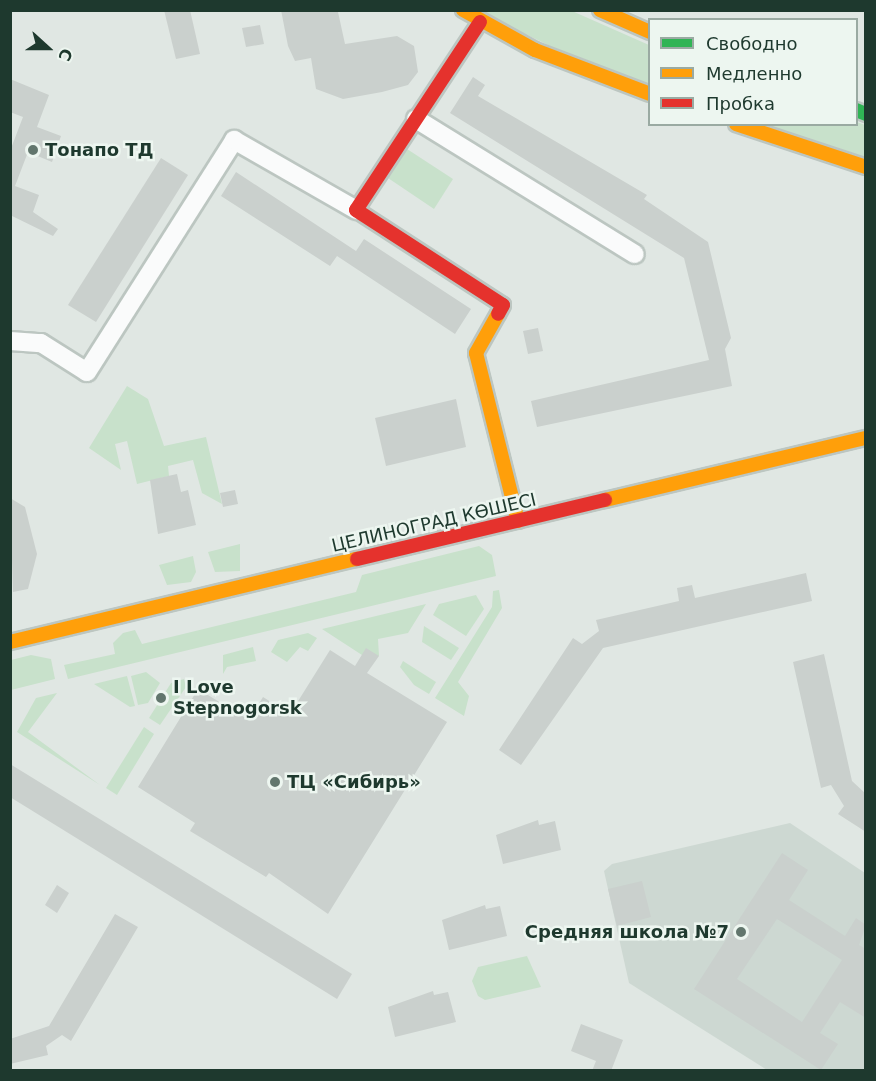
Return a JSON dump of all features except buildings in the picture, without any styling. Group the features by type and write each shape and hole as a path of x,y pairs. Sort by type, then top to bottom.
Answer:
{"street":[{"path":"463,10 480,22 535,50 648,93"},
{"path":"600,10 648,31"},
{"path":"356,210 480,22"},
{"path":"416,119 634,254"},
{"path":"742,126 866,167"},
{"path":"10,340 41,343 87,372 234,140 356,210 503,305 477,353 518,521"},
{"name":"ЦЕЛИНОГРАД КӨШЕСІ","path":"10,642 866,438"}],"shaded area":[{"name":"Средняя школа №7","path":"790,823 865,873 865,1070 767,1070 629,983 604,871 612,864"}],"green space":[{"path":"478,11 572,11 648,45 648,86 587,64"},
{"path":"858,122 865,125 865,158 763,126 858,126"},
{"path":"407,149 453,179 434,209 388,178"},
{"path":"127,386 148,399 164,446 206,437 222,504 202,493 193,460 168,466 169,476 137,484 127,441 115,444 121,470 89,448"},
{"path":"240,544 240,571 215,572 208,552"},
{"path":"479,546 492,555 496,576 68,679 64,665 115,654 113,643 123,633 135,630 142,644 356,592 362,575"},
{"path":"193,556 196,572 191,582 167,585 159,565"},
{"path":"499,590 502,608 458,682 469,696 464,716 435,698 492,607 493,591"},
{"path":"476,595 484,609 466,636 433,615 439,604"},
{"path":"426,604 408,633 378,639 379,656 362,655 322,629"},
{"path":"424,626 459,648 451,660 422,642"},
{"path":"308,633 317,638 308,651 300,647 287,662 271,652 278,640"},
{"path":"253,647 256,661 227,667 223,674 223,655"},
{"path":"31,655 51,659 55,679 11,690 11,660"},
{"path":"403,661 436,682 429,694 414,685 400,667"},
{"path":"146,672 160,683 148,703 138,705 131,676"},
{"path":"127,676 135,706 130,707 94,684"},
{"path":"184,679 186,687 160,725 149,718 171,683"},
{"path":"57,693 28,732 100,785 17,732 36,698"},
{"path":"144,727 154,734 117,795 106,788"},
{"path":"527,956 541,987 485,1000 478,996 472,981 478,967"}],"traffic: fast":[{"path":"858,111 866,114"}],"traffic: slow":[{"path":"463,10 535,50 648,93"},
{"path":"600,10 648,31"},
{"path":"742,126 866,167"},
{"path":"498,314 476,353 518,521"},
{"path":"605,500 866,438"},
{"path":"10,642 357,559"}],"traffic: jam":[{"path":"480,22 356,210 503,305 498,314"},
{"path":"357,559 605,500"}],"place":[{"name":"Тонапо ТД","path":"33,150"},
{"name":"I Love Stepnogorsk","path":"161,698"},
{"name":"ТЦ «Сибирь»","path":"275,782"},
{"name":"Средняя школа №7","path":"741,932"}]}
